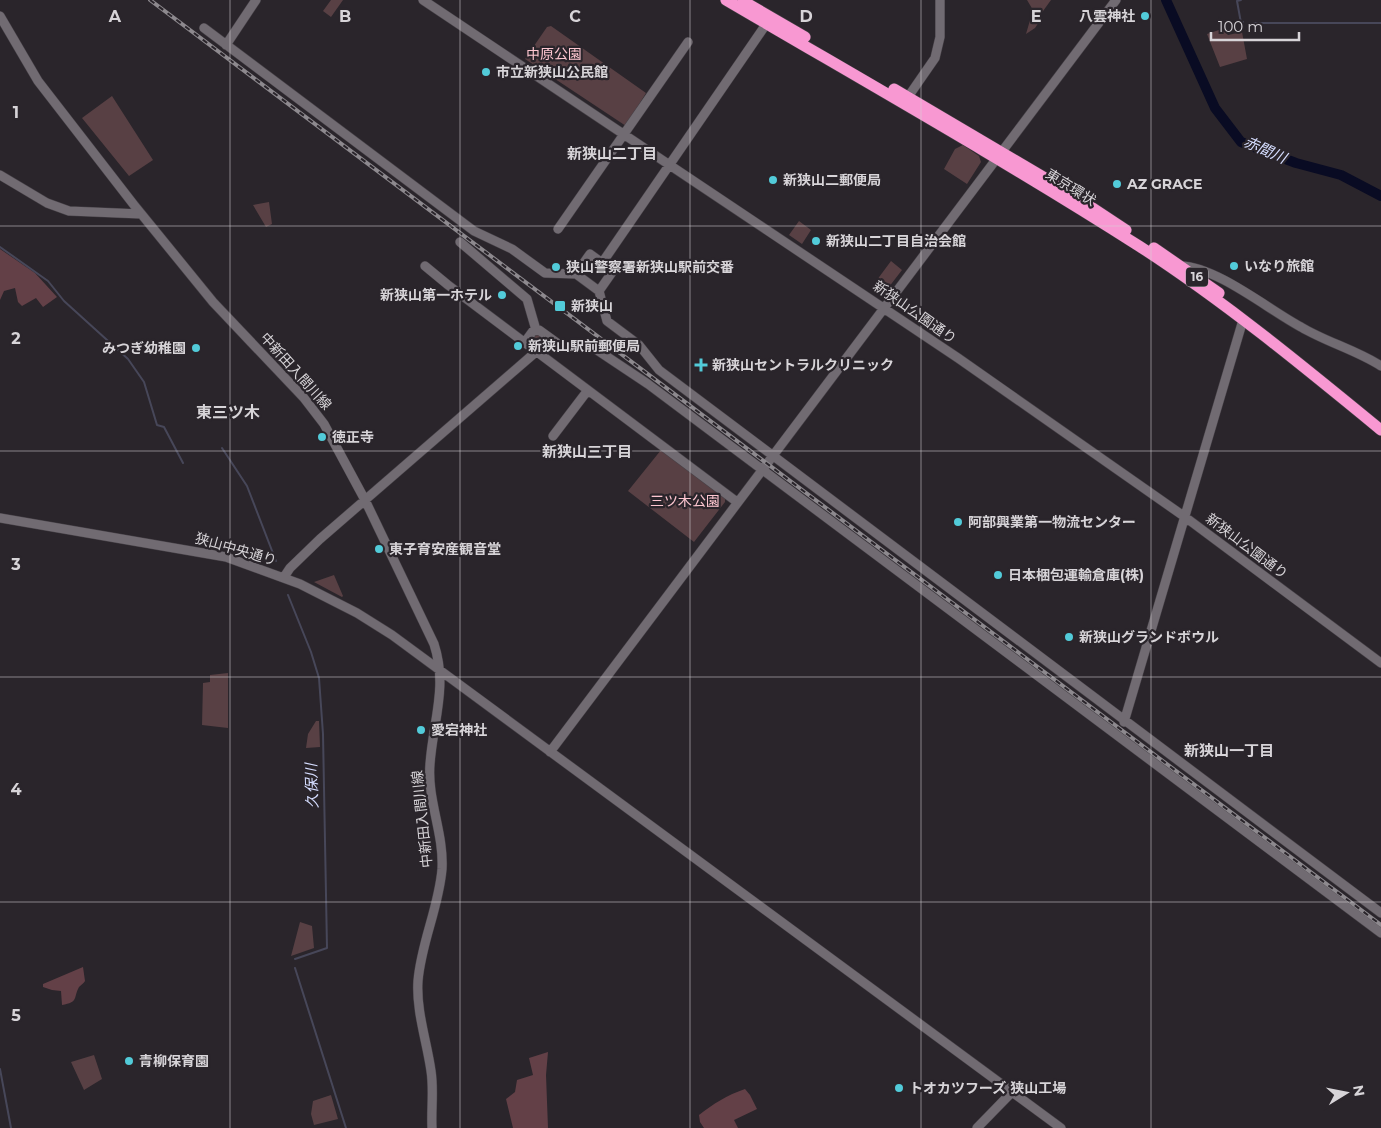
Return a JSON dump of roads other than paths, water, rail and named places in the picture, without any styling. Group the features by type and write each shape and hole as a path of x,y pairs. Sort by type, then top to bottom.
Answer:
{"highway":[{"name":"東京環状","path":"726,0 769,20 908,97 1139,246 1179,269 1246,314 1381,421"},
{"name":"東京環状","path":"742,0 769,20 998,155"},
{"name":"東京環状","path":"1179,269 1381,430"}],"street":[{"path":"226,45 256,0"},
{"name":"新狭山公園通り","path":"423,0 884,307 1185,517 1381,663"},
{"path":"908,97 935,58 940,37 940,0"},
{"path":"550,752 1116,0"},
{"name":"中新田入間川線","path":"0,16 38,81 142,214 213,302 321,419 336,442 366,500 434,644 440,671 441,689 429,782 442,847 442,870 421,959 418,983 419,1007 432,1074 432,1128"},
{"path":"602,263 769,20"},
{"path":"204,28 474,231 512,249 545,274 576,274 599,292 607,321 639,345 659,370 1124,722 1381,913"},
{"path":"558,229 688,42"},
{"path":"0,175 47,203 70,211 142,214"},
{"path":"460,242 527,298 536,330"},
{"path":"576,274 590,254 613,271 599,292"},
{"path":"425,266 737,502"},
{"path":"1179,269 1225,282 1300,327 1381,366"},
{"path":"1124,722 1243,320"},
{"path":"525,342 536,330"},
{"path":"536,330 546,334 557,343 558,347"},
{"path":"558,347 591,346 648,384 1381,934"},
{"path":"549,361 558,347"},
{"path":"284,577 320,539 537,351"},
{"path":"553,436 588,390"},
{"name":"狭山中央通り","path":"0,518 200,551 284,577 364,617 1061,1128"},
{"path":"977,1128 1012,1092"}],"waterway":[{"name":"赤間川","path":"1166,0 1215,108 1241,142 1296,163 1341,175 1381,196"},
{"path":"1241,0 1237,1 1241,23 1243,22"},
{"path":"1248,23 1381,23"},
{"path":"0,247 48,281 64,301 128,359 144,382 157,425 164,427 183,463"},
{"name":"久保川","path":"222,448 247,486 276,561"},
{"name":"久保川","path":"288,595 311,652 319,678 323,734 327,948 295,959"},
{"name":"久保川","path":"295,968 346,1128"},
{"path":"0,1069 11,1128"}],"railway":[{"path":"150,0 1381,925"}],"place":[{"name":"八雲神社","path":"1145,16"},
{"name":"市立新狭山公民館","path":"486,72"},
{"name":"新狭山二郵便局","path":"773,180"},
{"name":"AZ GRACE","path":"1117,184"},
{"name":"新狭山二丁目自治会館","path":"816,241"},
{"name":"いなり旅館","path":"1234,266"},
{"name":"狭山警察署新狭山駅前交番","path":"556,267"},
{"name":"新狭山第一ホテル","path":"502,295"},
{"name":"新狭山","path":"560,306"},
{"name":"新狭山駅前郵便局","path":"518,346"},
{"name":"みつぎ幼稚園","path":"196,348"},
{"name":"新狭山セントラルクリニック","path":"701,365"},
{"name":"徳正寺","path":"322,437"},
{"name":"阿部興業第一物流センター","path":"958,522"},
{"name":"東子育安産観音堂","path":"379,549"},
{"name":"日本梱包運輸倉庫(株)","path":"998,575"},
{"name":"新狭山グランドボウル","path":"1069,637"},
{"name":"愛宕神社","path":"421,730"},
{"name":"青柳保育園","path":"129,1061"},
{"name":"トオカツフーズ 狭山工場","path":"899,1088"}],"district":[{"name":"新狭山二丁目","path":"612,154"},
{"name":"東三ツ木","path":"228,412"},
{"name":"新狭山三丁目","path":"587,452"},
{"name":"新狭山一丁目","path":"1229,751"}],"park label":[{"name":"中原公園","path":"554,54"},
{"name":"三ツ木公園","path":"685,501"}]}
